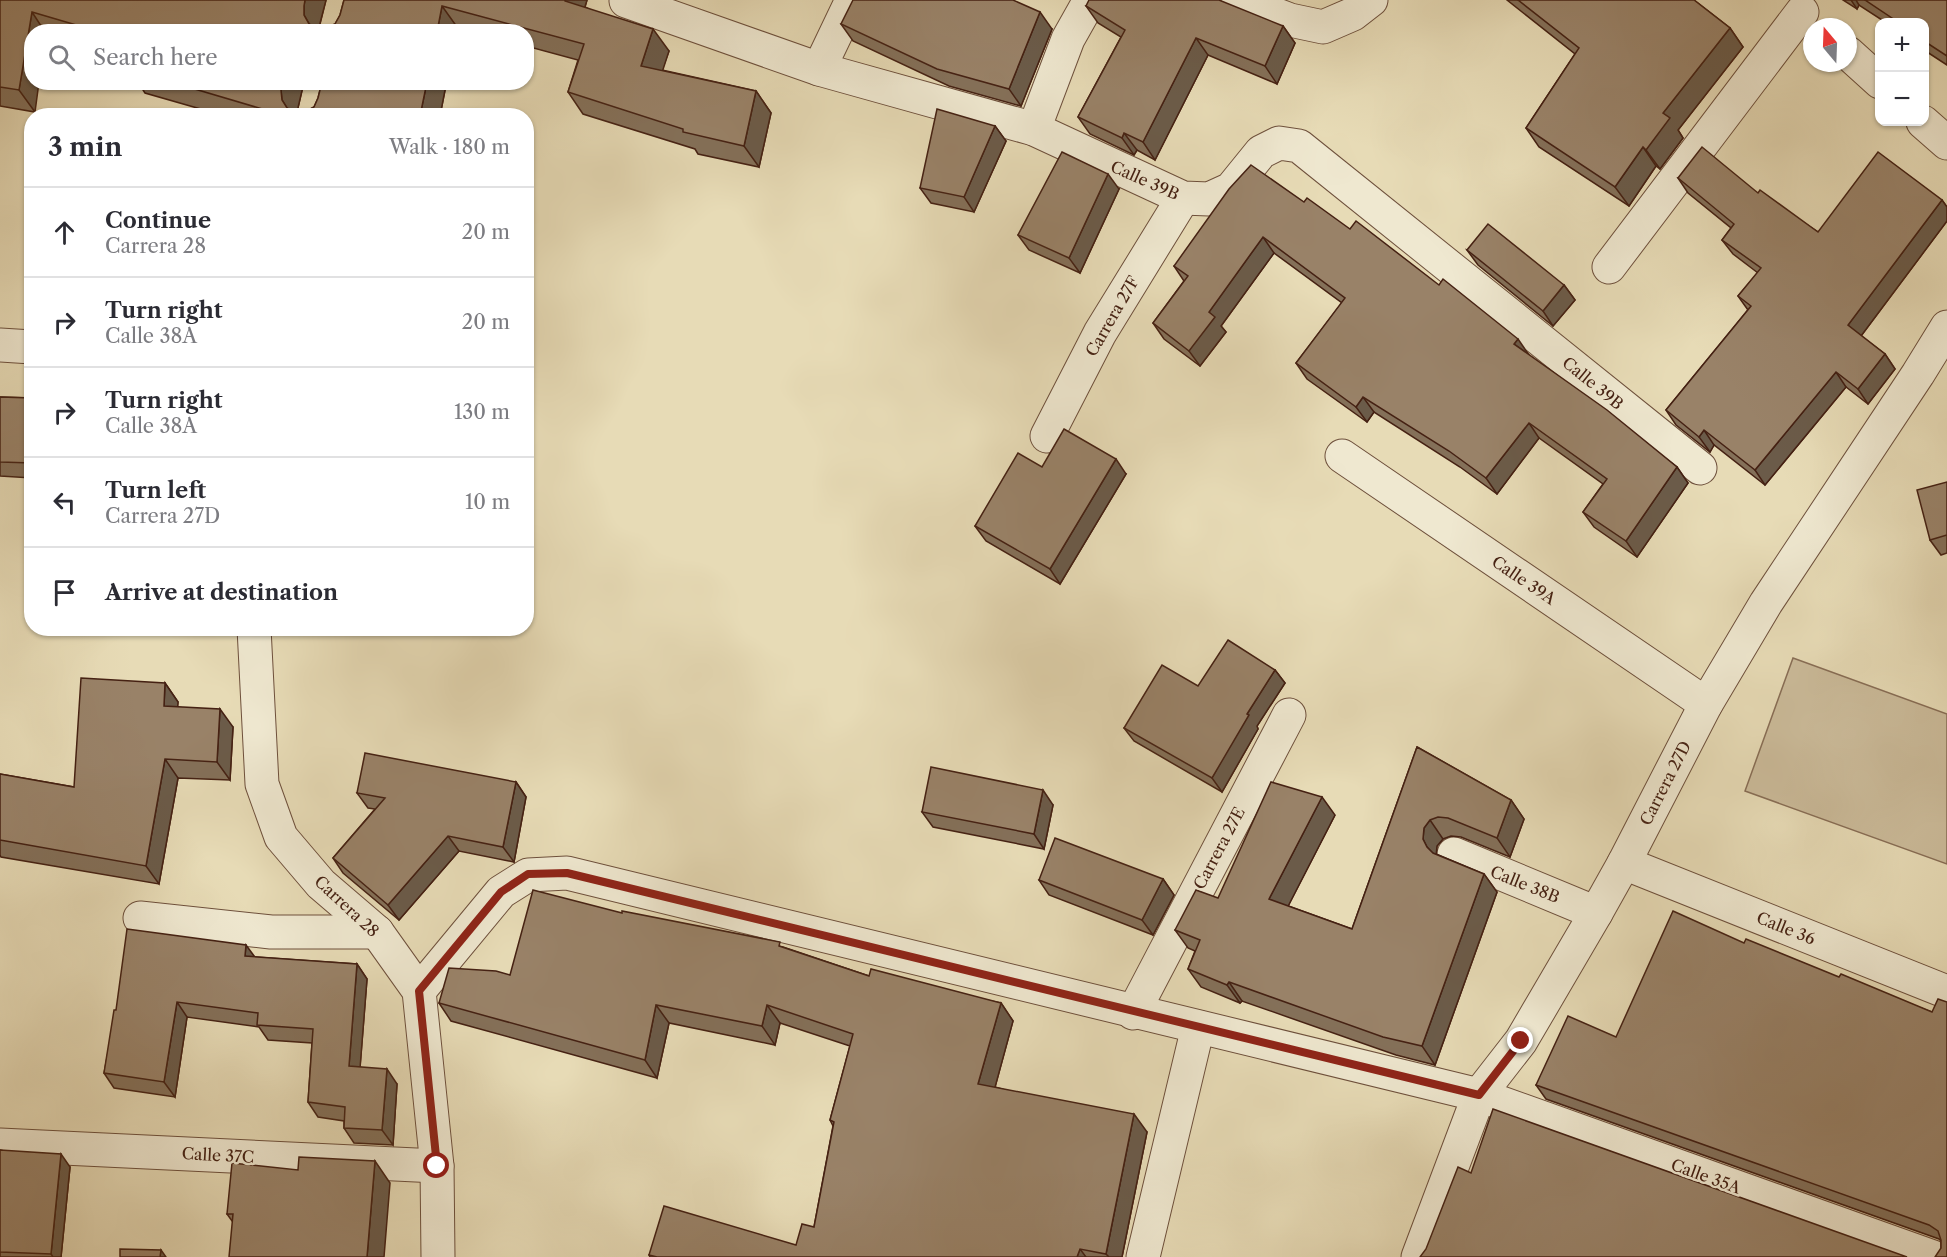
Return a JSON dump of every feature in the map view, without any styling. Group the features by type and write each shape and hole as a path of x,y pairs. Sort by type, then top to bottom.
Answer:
{"street":[{"path":"819,69 852,0"},
{"path":"1034,129 1068,39 1090,0"},
{"path":"1238,0 1290,20 1323,27 1353,14 1371,0"},
{"name":"Calle 39B","path":"626,1 819,69 1034,129 1183,198 1209,199 1232,189 1262,152 1279,143 1299,147 1700,468"},
{"path":"1610,267 1802,13"},
{"path":"1857,61 1875,77"},
{"path":"1928,126 1947,143"},
{"name":"Carrera 27F","path":"1047,436 1100,333 1183,198"},
{"name":"Carrera 27D","path":"1418,1257 1479,1095 1521,1041 1596,913 1706,704 1766,603 1947,327"},
{"path":"0,345 24,346"},
{"name":"Calle 39A","path":"1342,456 1706,704"},
{"name":"Carrera 28","path":"254,636 262,784 281,837 321,884 377,932 419,991 437,1166 438,1257"},
{"name":"Carrera 27E","path":"1132,1012 1289,715"},
{"name":"Calle 38B","path":"1454,854 1596,913"},
{"name":"Calle 36","path":"1624,863 1947,992"},
{"name":"Calle 35A","path":"419,991 501,892 528,874 567,873 1479,1095 1933,1257"},
{"path":"140,918 272,932 377,932"},
{"path":"1143,1257 1198,1027"},
{"name":"Calle 37C","path":"0,1145 437,1166"}],"shaded area":[{"path":"1793,658 1947,714 1947,864 1745,791"}],"building":[{"path":"0,0 305,0 304,15 309,24 73,24 32,12 30,24 24,24 24,60 19,90 0,87"},
{"path":"344,0 565,0 653,29 641,66 756,91 744,146 683,132 683,129 568,92 584,44 534,31 534,24 509,24 442,6 439,24 335,24"},
{"path":"853,0 1013,0 1040,12 1009,89 937,69 841,24"},
{"path":"1089,0 1219,0 1283,26 1265,66 1196,38 1143,142 1124,133 1122,138 1078,117 1125,30 1086,6"},
{"path":"1518,0 1694,0 1730,28 1663,113 1670,118 1646,150 1643,147 1615,187 1526,128 1579,48"},
{"path":"1865,0 1947,0 1947,56 1929,44 1929,18 1892,18"},
{"path":"198,90 281,90 282,100 287,108 259,108"},
{"path":"320,90 425,90 422,108 312,108"},
{"path":"937,109 995,126 964,197 920,188"},
{"path":"1702,147 1758,193 1760,190 1818,232 1878,152 1942,200 1848,325 1885,354 1858,389 1836,372 1755,470 1704,430 1699,437 1666,410 1751,306 1738,296 1761,268 1722,240 1734,224 1678,178"},
{"path":"1062,152 1108,174 1069,258 1018,235"},
{"path":"1251,165 1304,202 1307,198 1350,229 1356,221 1439,285 1443,279 1518,339 1514,344 1607,410 1677,467 1626,541 1583,512 1607,479 1529,423 1486,478 1449,451 1363,397 1356,407 1296,363 1345,298 1263,237 1209,312 1215,317 1189,351 1153,323 1188,276 1174,266 1229,189"},
{"path":"1488,224 1564,285 1543,311 1467,250"},
{"path":"0,397 24,398 24,463 0,462"},
{"path":"1064,429 1116,459 1050,569 975,526 1018,453 1042,467"},
{"path":"1947,482 1947,535 1930,540 1917,490"},
{"path":"1228,640 1275,670 1247,714 1249,715 1212,778 1124,728 1162,665 1198,686"},
{"path":"81,678 165,683 164,706 220,709 217,762 165,759 146,866 0,840 0,774 74,787"},
{"path":"1417,747 1511,800 1497,838 1448,818 1438,817 1430,820 1424,828 1423,839 1433,853 1484,874 1422,1046 1383,1037 1229,982 1227,985 1188,969 1200,940 1175,930 1196,890 1218,898 1271,782 1322,797 1269,899 1352,929"},
{"path":"365,753 516,782 503,847 448,836 388,905 333,858 385,798 357,793"},
{"path":"931,767 1043,790 1034,834 922,812"},
{"path":"1055,838 1163,879 1142,920 1039,880"},
{"path":"533,890 622,913 622,911 780,942 779,946 869,976 871,969 1001,1003 978,1084 1134,1114 1106,1254 1080,1249 1077,1257 657,1257 649,1255 664,1206 796,1245 802,1224 814,1227 834,1122 830,1120 853,1034 767,1005 762,1026 656,1005 645,1060 439,1003 449,968 496,971 510,975"},
{"path":"1673,911 1744,943 1746,939 1839,977 1841,974 1932,1012 1938,999 1947,1002 1947,1257 1935,1257 1941,1248 1941,1240 1938,1231 1929,1225 1536,1085 1568,1016 1616,1037"},
{"path":"127,929 246,945 245,956 357,964 349,1066 387,1069 382,1130 344,1128 345,1107 308,1102 313,1029 257,1025 258,1013 177,1002 164,1082 104,1073 114,1010 116,1010"},
{"path":"1493,1109 1907,1257 1420,1257 1426,1249 1458,1167 1471,1173"},
{"path":"0,1150 61,1154 51,1254 0,1252"},
{"path":"299,1157 375,1161 367,1257 229,1257 233,1214 227,1214 232,1163 298,1170"},
{"path":"120,1249 161,1250 160,1257 120,1257"}],"route":[{"path":"437,1166 419,991 501,892 528,874 567,873 1479,1095 1521,1041"}]}
